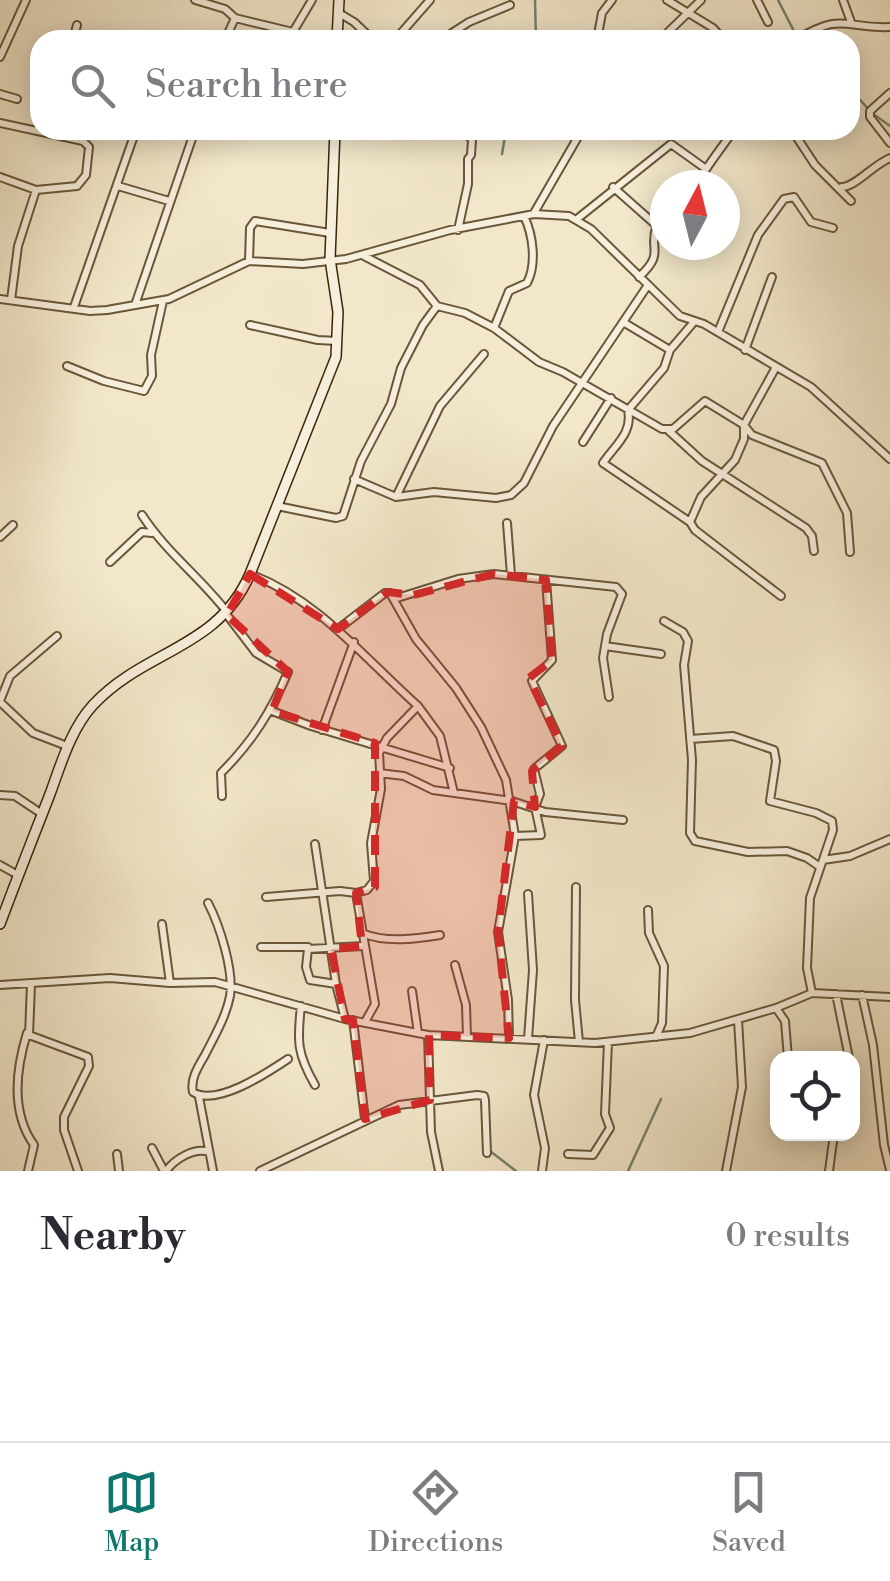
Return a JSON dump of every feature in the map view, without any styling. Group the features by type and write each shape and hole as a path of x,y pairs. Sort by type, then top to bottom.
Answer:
{"main road":[{"path":"337,4 337,30"},
{"path":"0,924 68,747 86,714 131,673 200,635 227,614 250,574 333,369 338,342 330,259 334,140"}],"street":[{"path":"0,57 26,0"},
{"path":"195,0 225,9 235,18 285,30"},
{"path":"294,30 312,0"},
{"path":"404,30 430,0"},
{"path":"600,30 602,14 612,0"},
{"path":"667,0 715,30"},
{"path":"670,30 701,0"},
{"path":"757,0 768,22"},
{"path":"843,0 851,22"},
{"path":"337,4 362,30"},
{"path":"457,30 510,5"},
{"path":"230,30 235,18"},
{"path":"814,30 825,24 851,22 890,27"},
{"path":"76,30 77,25"},
{"path":"890,93 870,111 870,117 890,143"},
{"path":"0,94 17,99"},
{"path":"0,124 30,129"},
{"path":"0,177 36,190 77,186 86,175 88,144 76,140"},
{"path":"74,308 133,140"},
{"path":"135,305 191,140"},
{"path":"458,230 472,140"},
{"path":"534,214 576,140"},
{"path":"577,219 671,144 706,169 725,140"},
{"path":"799,140 815,165 851,200"},
{"path":"840,187 853,186 872,166 890,158"},
{"path":"118,186 169,202"},
{"path":"613,187 650,220"},
{"path":"10,300 18,246 36,190"},
{"path":"718,332 758,235 784,199 794,197 811,222 833,228"},
{"path":"0,299 98,311 162,301 249,261 303,264 363,255 534,214 577,219 680,316 718,332 811,387 890,459"},
{"path":"494,328 509,291 527,283 532,273 533,250 524,216"},
{"path":"249,261 250,228 255,221 321,234 331,232"},
{"path":"363,255 418,284 437,306 465,313 494,328 529,356 668,430 702,461 806,528 812,536 814,552"},
{"path":"638,277 652,260"},
{"path":"745,350 772,277"},
{"path":"354,479 396,496 434,492 511,496 524,483 553,426 648,285"},
{"path":"66,366 144,391 152,376 151,354 162,301"},
{"path":"277,506 336,518 344,516 354,479 391,404 401,368 422,325 437,306"},
{"path":"623,322 670,350"},
{"path":"628,410 664,368 670,350 693,322"},
{"path":"250,325 338,342"},
{"path":"396,496 440,406 484,354"},
{"path":"690,522 701,498 724,474 744,439 744,425 776,367"},
{"path":"583,442 611,398"},
{"path":"668,430 705,401 744,425 752,435 822,462 847,513 850,552"},
{"path":"628,410 630,420 624,436 604,463 690,522 695,530 781,596"},
{"path":"142,515 172,556 188,566 256,652 288,672 272,710 255,736 221,773 222,796"},
{"path":"506,523 511,575"},
{"path":"0,537 14,525"},
{"path":"110,562 142,532 153,533"},
{"path":"250,574 274,583 338,629 418,706 440,736 454,793"},
{"path":"394,599 458,579 511,575 616,587 622,594 602,658 609,697"},
{"path":"515,836 541,836 535,807 540,794 534,769 562,746 532,682 552,660 546,580"},
{"path":"338,629 390,593 416,639 456,688 498,760 512,800 515,836 498,932 509,1038"},
{"path":"664,621 683,632 688,641 684,666 690,739 690,821 695,841 748,852 786,851 822,864 890,839"},
{"path":"57,636 10,676 0,701 33,733 68,747"},
{"path":"322,730 354,642"},
{"path":"605,646 660,654"},
{"path":"266,898 324,892 356,894 367,890 374,881 371,837 381,790 382,746 418,706"},
{"path":"272,710 322,730 450,768"},
{"path":"690,739 732,736 774,750 770,801 832,821 833,830 810,898 807,968 812,993"},
{"path":"379,773 404,776 433,790 512,800 560,814 623,820"},
{"path":"0,795 27,802 42,814"},
{"path":"315,844 336,984 349,1019 365,1119"},
{"path":"0,865 18,876"},
{"path":"576,887 575,1000 580,1042"},
{"path":"356,894 375,1004 364,1022"},
{"path":"528,894 533,970 528,1039"},
{"path":"208,904 219,925 230,985 223,1018 192,1084 193,1092 199,1096 221,1096 288,1059"},
{"path":"648,910 649,934 664,966 662,1023 656,1037"},
{"path":"162,924 170,984"},
{"path":"361,932 372,937 440,934"},
{"path":"261,946 363,946"},
{"path":"310,947 306,967 310,980 336,984"},
{"path":"456,965 466,1005 466,1037"},
{"path":"0,985 110,978 230,985 349,1019 428,1034 580,1042 690,1033 776,1008 812,993 890,997"},
{"path":"28,1171 34,1145 26,1135 16,1086 28,1032 31,984"},
{"path":"412,991 418,1032"},
{"path":"836,994 848,1051"},
{"path":"862,996 873,1045 890,1170"},
{"path":"302,1006 300,1058 315,1085"},
{"path":"776,1008 785,1021 787,1051"},
{"path":"726,1171 742,1087 738,1020"},
{"path":"28,1032 33,1038 88,1057 89,1066 64,1117 64,1130 78,1171"},
{"path":"428,1034 431,1132 438,1171"},
{"path":"542,1171 545,1148 534,1095 544,1040"},
{"path":"568,1154 593,1155 610,1128 606,1114 608,1042"},
{"path":"199,1096 214,1171"},
{"path":"260,1171 312,1149 365,1119 399,1105 430,1100 484,1096 487,1153"},
{"path":"829,1171 833,1141"},
{"path":"152,1148 165,1171 178,1159 198,1150 209,1152"},
{"path":"117,1154 118,1171"}],"highlighted area":[{"path":"250,574 338,629 388,592 413,595 494,574 546,580 552,660 529,678 562,746 532,771 535,807 514,801 498,932 509,1038 429,1035 430,1100 365,1119 353,1020 345,1019 331,949 362,946 356,893 375,887 375,743 272,711 288,672 227,615"}],"waterway":[{"path":"535,0 536,30"},
{"path":"778,0 793,30"},
{"path":"860,100 890,126"},
{"path":"502,154 504,140"},
{"path":"628,1171 661,1099"},
{"path":"490,1151 516,1171"}]}
